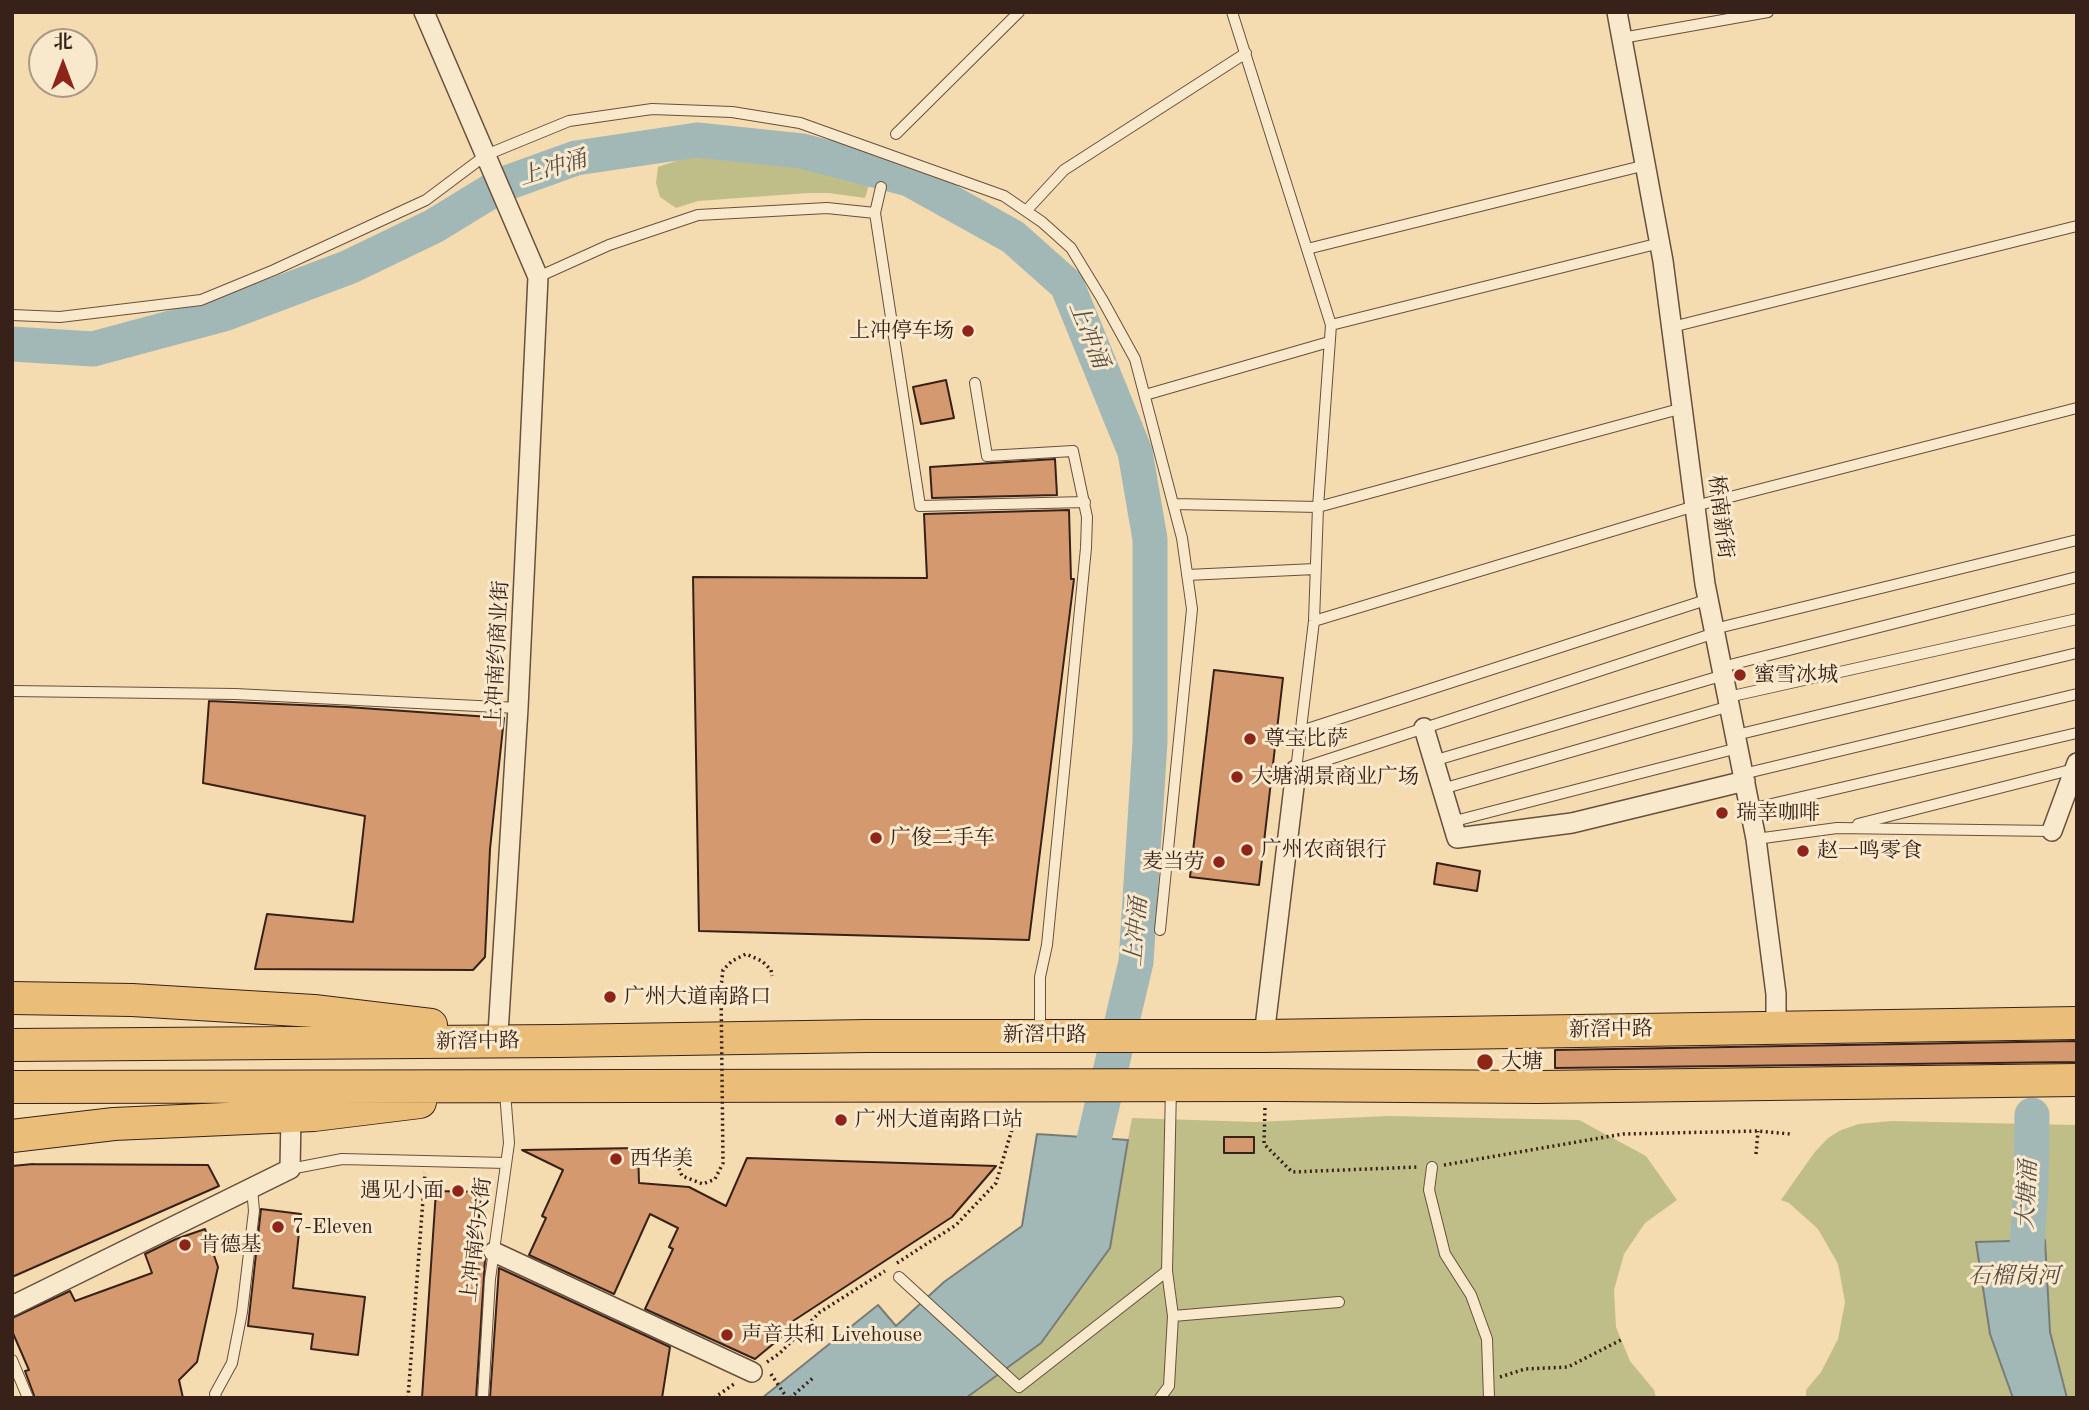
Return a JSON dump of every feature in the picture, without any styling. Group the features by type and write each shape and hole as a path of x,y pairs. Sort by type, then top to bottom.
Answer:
{"highway":[{"path":"12,998 85,998 314,1011 558,1041"},
{"name":"新滘中路","path":"12,1045 1050,1035 1264,1036 2077,1023"},
{"name":"新滘中路","path":"12,1087 1538,1087 2077,1080"},
{"path":"12,1103 330,1101 393,1098 505,1086"},
{"path":"12,1129 290,1116 393,1106 505,1086"},
{"path":"12,1136 114,1124"}],"street":[{"path":"424,12 538,277"},
{"name":"桥南新街","path":"1618,12 1660,243 1709,599 1756,839 1776,993 1776,1027"},
{"name":"上冲南约商业街","path":"498,1034 518,708 538,277"},
{"path":"1424,728 1457,838 1572,823 1744,777"},
{"path":"2052,831 2076,766"},
{"path":"1264,1036 1296,771"},
{"path":"12,1306 290,1169 290,1116"},
{"path":"494,1251 752,1372"}],"lane":[{"path":"896,134 1019,12"},
{"path":"1233,12 1331,325 1318,507 1314,621 1296,771 1715,631 2077,540"},
{"path":"1622,38 1768,12"},
{"path":"1026,211 1063,170 1246,53"},
{"path":"12,315 60,317 201,300 274,270 426,200 486,155 569,121 652,109 732,112 800,123 1004,195 1071,248 1135,359 1181,538 1192,609 1160,930"},
{"path":"1307,249 1646,165"},
{"path":"881,187 875,214 920,506 1085,502"},
{"path":"538,277 608,245 698,215 827,208 875,214"},
{"path":"1672,327 2077,226"},
{"path":"1331,325 1660,243"},
{"path":"1145,396 1329,342"},
{"path":"975,383 988,456 1073,451 1085,502 1086,548 1047,945 1040,977 1050,1035"},
{"path":"1173,504 1318,507 1683,408"},
{"path":"1314,621 1695,506 2077,408"},
{"path":"1187,575 1315,569"},
{"path":"1433,761 1723,671 2077,577"},
{"path":"1301,731 1709,599"},
{"path":"1441,789 1729,701 2077,619"},
{"path":"1451,822 1737,741 2077,653"},
{"path":"12,691 235,694 518,708"},
{"path":"1744,777 2077,694"},
{"path":"1750,809 2077,733"},
{"path":"1756,839 1844,828 2076,766"},
{"path":"1844,828 2052,831"},
{"name":"上冲南约大街","path":"483,1398 494,1251 509,1143 505,1086"},
{"path":"1157,1086 1167,1271 1173,1316 1169,1386 1160,1398"},
{"path":"290,1169 342,1158 506,1163"},
{"path":"1432,1167 1429,1190 1445,1254 1471,1295 1487,1339 1489,1398"},
{"path":"216,1398 215,1394 232,1363 242,1312 254,1211 252,1188"},
{"path":"902,1279 1019,1387 1167,1271"},
{"path":"1173,1316 1339,1302"},
{"path":"12,1360 28,1398"}],"path":[{"path":"675,1158 682,1176 703,1184 715,1180 723,1163 723,970 732,961 746,954 762,961 771,970 772,976"},
{"path":"814,1377 788,1398 764,1364 780,1353 820,1312 956,1225 996,1183 1024,1086"},
{"path":"1265,1102 1265,1144 1292,1172 1432,1167 1623,1134 1791,1134"},
{"path":"1756,1154 1758,1132"},
{"path":"408,1398 426,1161"},
{"path":"1488,1381 1525,1369 1568,1367 1621,1340"},
{"path":"714,1398 752,1372"}],"shaded area":[{"path":"696,154 815,164 871,178 865,198 808,193 698,201 676,208 660,197 656,183 658,167"},
{"path":"1389,1116 1579,1120 1646,1156 1677,1200 1645,1223 1624,1254 1614,1290 1616,1327 1630,1361 1654,1390 1656,1398 966,1398 1041,1343 1124,1161 1132,1118 1255,1122"},
{"path":"1891,1121 2077,1125 2077,1398 2067,1398 2050,1332 2044,1240 1976,1243 1990,1334 2013,1398 1806,1398 1806,1390 1821,1372 1838,1339 1845,1302 1838,1264 1818,1229 1789,1203 1781,1200 1828,1138 1859,1124"}],"water":[{"path":"1037,1134 1128,1140 1110,1248 1041,1343 966,1398 762,1398 878,1305 896,1326 944,1282 1022,1226"},
{"name":"石榴岗河","path":"2045,1240 2050,1332 2067,1398 2013,1398 1990,1334 1976,1242"}],"building":[{"path":"946,380 954,418 921,424 913,387"},
{"path":"1055,459 1057,495 932,498 930,467"},
{"path":"1069,510 1071,579 1074,579 1029,940 699,931 693,577 927,578 924,514"},
{"name":"大塘湖景商业广场","path":"1214,670 1283,678 1259,885 1190,877"},
{"path":"209,701 504,718 490,849 485,957 473,970 255,969 267,914 353,922 365,816 203,783"},
{"path":"1437,863 1480,871 1477,891 1434,884"},
{"path":"2077,1041 2077,1062 1555,1068 1555,1050"},
{"path":"1224,1137 1254,1137 1254,1153 1224,1153"},
{"path":"638,1148 639,1183 689,1187 726,1206 747,1158 996,1166 952,1217 790,1323 796,1325 755,1359 645,1309 673,1249 669,1247 678,1228 650,1214 614,1294 529,1255 546,1218 542,1216 563,1170 522,1150"},
{"path":"208,1165 219,1186 12,1277 12,1166"},
{"path":"436,1191 481,1192 476,1256 485,1260 476,1398 422,1398"},
{"path":"261,1209 301,1214 293,1288 365,1297 358,1355 311,1349 313,1334 248,1326"},
{"path":"205,1229 218,1267 197,1362 179,1380 183,1398 35,1398 25,1371 29,1370 12,1331 12,1318 70,1291 75,1301 152,1273 145,1254"},
{"path":"499,1268 670,1347 662,1398 490,1398"}],"waterway":[{"name":"上冲涌","path":"12,344 93,349 227,313 349,267 434,226 501,185 576,158 697,140 802,151 909,179 1013,237 1067,285 1135,452 1150,539 1150,742 1136,962 1084,1182"},
{"name":"大塘涌","path":"2024,1286 2031,1187 2032,1115"}],"place":[{"name":"上冲停车场","path":"968,331"},
{"name":"蜜雪冰城","path":"1740,675"},
{"name":"尊宝比萨","path":"1250,739"},
{"name":"大塘湖景商业广场","path":"1237,777"},
{"name":"瑞幸咖啡","path":"1722,813"},
{"name":"广俊二手车","path":"876,838"},
{"name":"广州农商银行","path":"1247,850"},
{"name":"赵一鸣零食","path":"1803,851"},
{"name":"麦当劳","path":"1219,862"},
{"name":"广州大道南路口","path":"610,997"},
{"name":"大塘","path":"1485,1062"},
{"name":"广州大道南路口站","path":"841,1120"},
{"name":"西华美","path":"616,1159"},
{"name":"遇见小面","path":"458,1191"},
{"name":"7-Eleven","path":"278,1227"},
{"name":"肯德基","path":"185,1245"},
{"name":"声音共和 Livehouse","path":"727,1335"}]}
